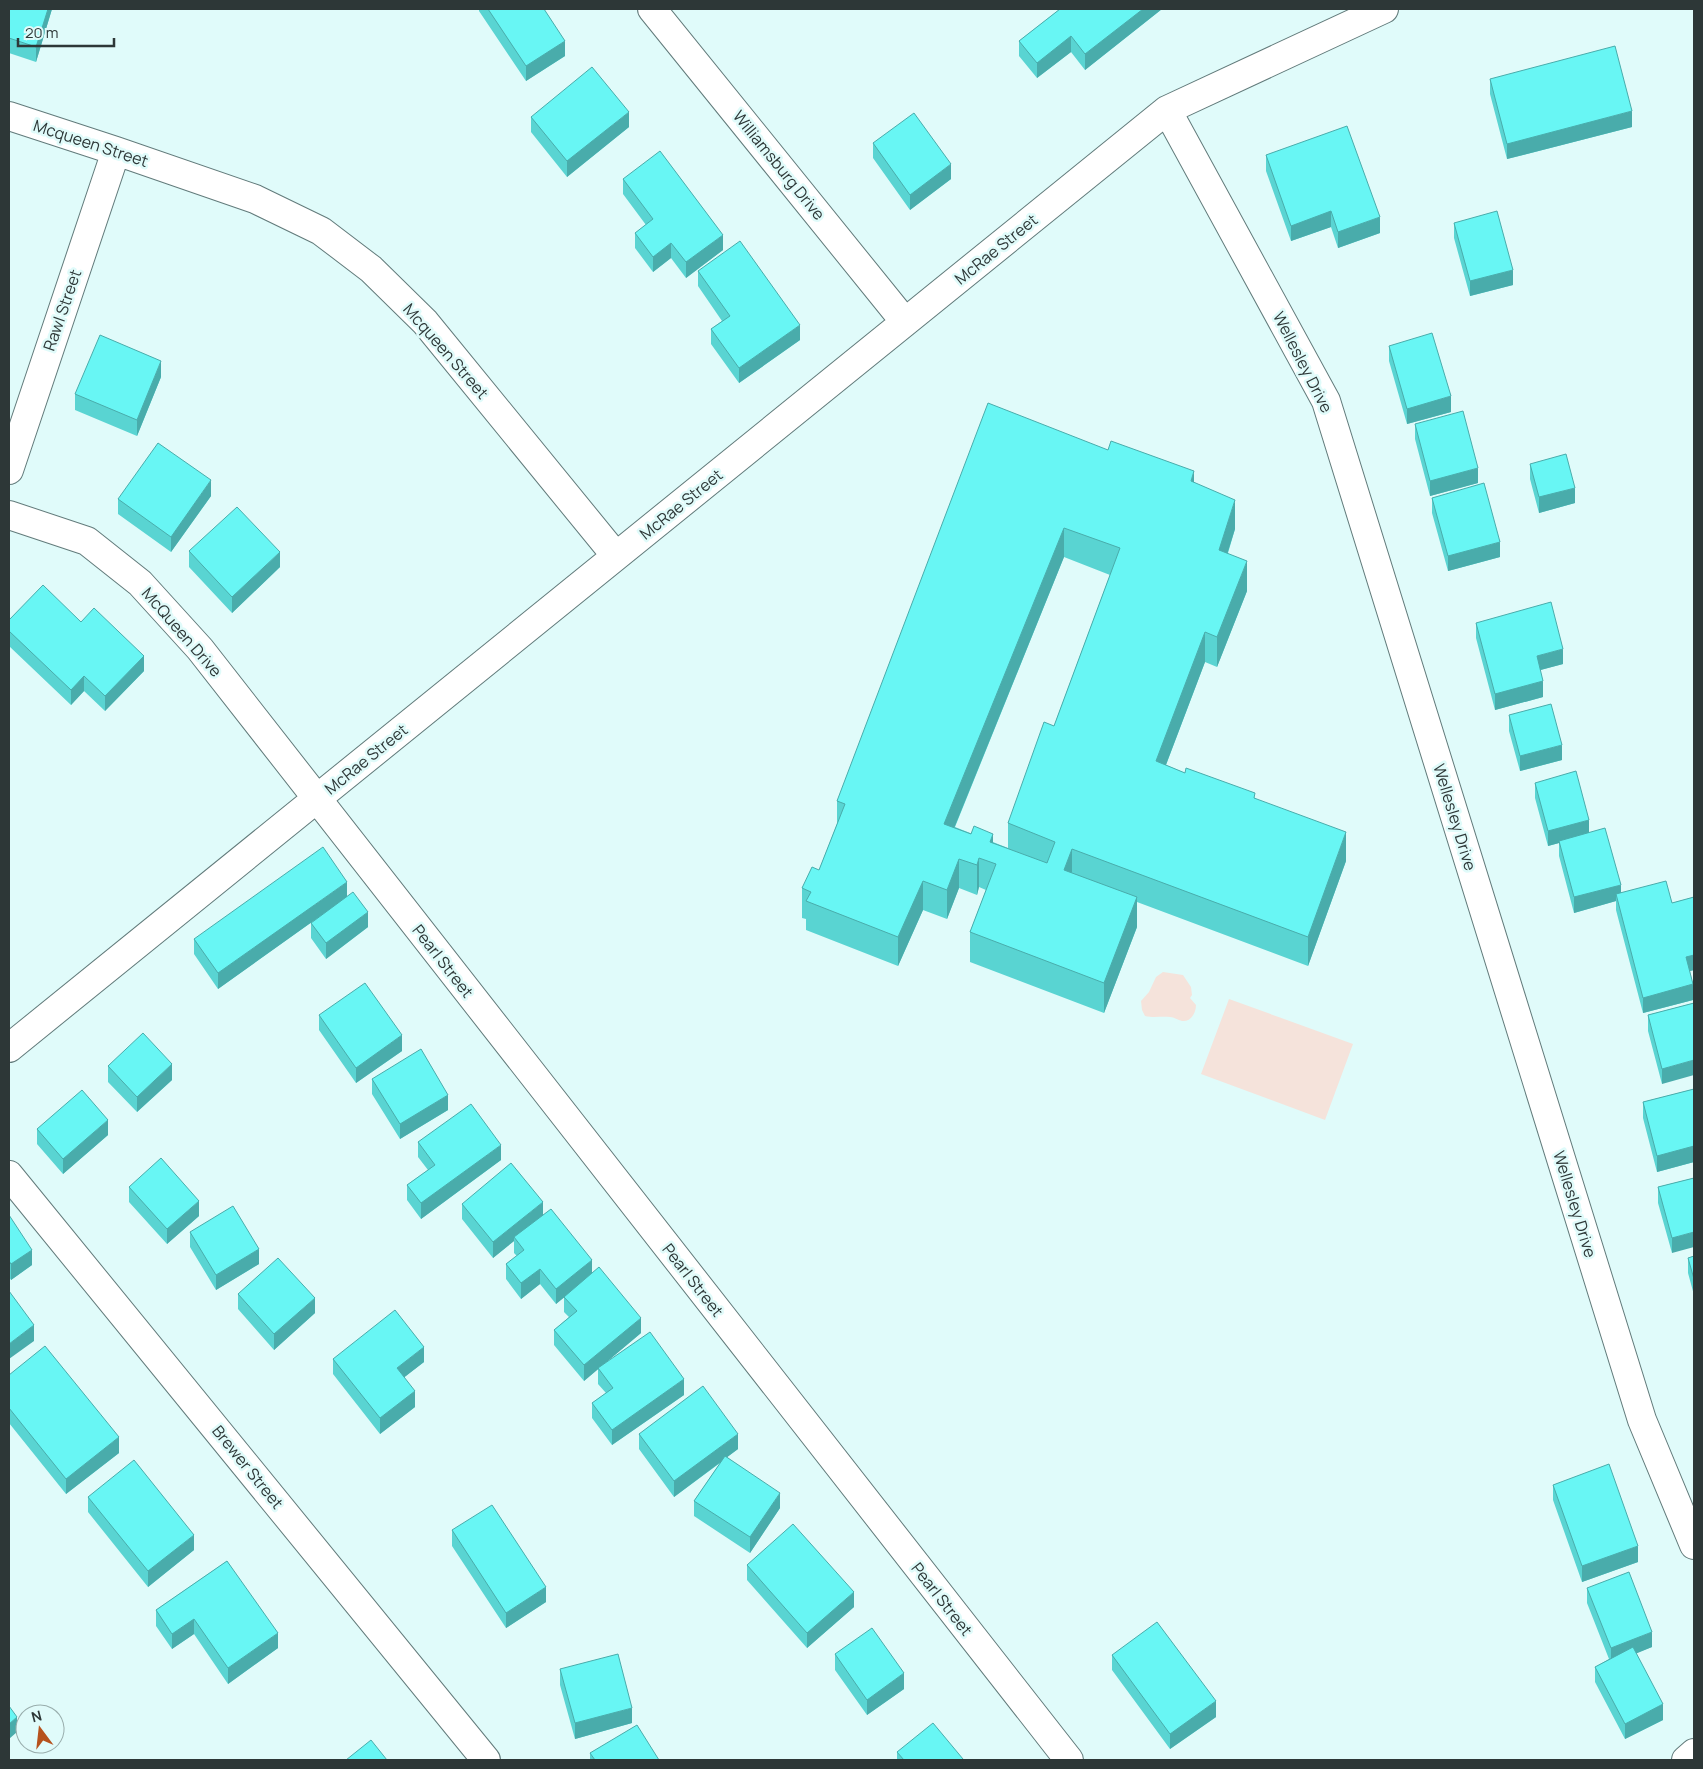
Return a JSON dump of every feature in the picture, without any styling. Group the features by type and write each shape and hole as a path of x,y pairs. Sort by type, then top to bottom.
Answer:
{"street":[{"name":"Williamsburg Drive","path":"652,9 905,322"},
{"name":"McRae Street","path":"9,1048 1167,110 1384,9"},
{"name":"Wellesley Drive","path":"1167,110 1326,401 1642,1420 1694,1545"},
{"name":"Mcqueen Street","path":"9,116 255,199 320,230 371,269 425,322 616,556"},
{"name":"Rawl Street","path":"9,470 116,151"},
{"name":"McQueen Drive","path":"9,515 87,541 140,583 200,649 317,799"},
{"name":"Pearl Street","path":"317,799 1069,1760"},
{"name":"Brewer Street","path":"9,1175 486,1760"},
{"path":"1686,1760 1694,1753"}],"shaded area":[{"path":"1163,972 1183,975 1191,987 1192,995 1190,998 1196,1005 1196,1008 1194,1014 1188,1020 1182,1021 1172,1017 1145,1016 1141,1001 1149,992 1156,977"},
{"path":"1229,999 1353,1044 1325,1120 1201,1074"}],"building":[{"path":"9,9 48,9 36,47 9,38"},
{"path":"488,9 544,9 565,41 526,66"},
{"path":"1060,9 1143,9 1085,54 1071,36 1037,63 1019,41"},
{"path":"1615,46 1632,111 1507,144 1490,79"},
{"path":"592,67 629,112 567,161 531,117"},
{"path":"914,113 951,164 910,195 873,143"},
{"path":"1347,126 1380,217 1338,232 1331,211 1291,226 1266,155"},
{"path":"660,151 723,235 686,262 671,243 653,257 635,233 653,219 623,179"},
{"path":"1497,211 1513,270 1470,281 1454,223"},
{"path":"740,241 800,325 739,368 711,329 730,316 698,271"},
{"path":"1432,333 1451,396 1407,409 1389,346"},
{"path":"100,335 161,361 137,420 75,394"},
{"path":"988,403 1108,450 1111,441 1194,471 1191,481 1235,500 1219,550 1247,561 1217,637 1205,632 1156,761 1185,773 1186,768 1255,793 1254,798 1346,832 1308,937 1072,849 1064,870 1137,897 1104,983 970,932 996,864 979,858 977,865 959,859 947,890 923,881 898,937 806,901 811,892 802,888 812,867 819,870 845,804 837,801","holes":["1064,528 1120,548 1054,726 1044,722 1008,823 1055,842 1047,863 990,842 993,834 974,826 971,834 944,824"]},
{"path":"1463,411 1478,468 1430,481 1415,424"},
{"path":"158,443 211,480 171,537 118,499"},
{"path":"1566,454 1575,488 1539,497 1530,464"},
{"path":"1484,483 1500,542 1448,556 1432,498"},
{"path":"237,507 280,552 232,597 189,551"},
{"path":"43,585 81,622 94,608 144,656 105,696 84,676 71,690 9,631 9,620"},
{"path":"1551,602 1563,649 1537,656 1543,681 1495,694 1476,623"},
{"path":"1551,704 1562,745 1520,756 1509,715"},
{"path":"1576,771 1589,820 1548,831 1535,783"},
{"path":"1605,828 1621,885 1574,897 1559,841"},
{"path":"323,847 347,882 218,973 194,939"},
{"path":"1666,881 1672,903 1694,897 1694,955 1686,957 1693,984 1643,998 1616,894"},
{"path":"353,892 368,912 326,943 311,923"},
{"path":"365,983 402,1035 356,1068 319,1015"},
{"path":"1694,1003 1694,1060 1662,1069 1648,1015"},
{"path":"143,1033 172,1064 137,1097 108,1066"},
{"path":"421,1049 448,1095 400,1124 372,1079"},
{"path":"1694,1089 1694,1146 1657,1156 1643,1102"},
{"path":"82,1090 108,1120 63,1159 37,1129"},
{"path":"471,1104 501,1145 421,1203 407,1185 435,1165 418,1142"},
{"path":"161,1158 199,1201 167,1229 129,1187"},
{"path":"511,1163 543,1202 493,1242 462,1204"},
{"path":"1694,1178 1694,1232 1672,1238 1658,1187"},
{"path":"233,1206 259,1249 216,1275 190,1232"},
{"path":"551,1209 592,1260 556,1289 540,1269 521,1283 506,1264 524,1250 514,1237"},
{"path":"9,1215 32,1250 11,1264 9,1261"},
{"path":"1694,1256 1694,1279 1688,1258"},
{"path":"278,1258 315,1298 274,1334 238,1294"},
{"path":"599,1267 641,1318 584,1365 554,1330 577,1311 564,1297"},
{"path":"9,1291 34,1325 9,1344"},
{"path":"395,1310 424,1347 397,1368 415,1391 380,1418 333,1359"},
{"path":"650,1332 684,1379 612,1430 592,1403 613,1388 598,1368"},
{"path":"45,1346 119,1437 66,1479 9,1408 9,1375"},
{"path":"703,1386 738,1434 674,1481 639,1434"},
{"path":"725,1456 780,1493 750,1537 694,1501"},
{"path":"134,1460 194,1535 148,1571 88,1497"},
{"path":"1609,1464 1638,1546 1582,1566 1553,1485"},
{"path":"492,1505 546,1587 506,1613 452,1530"},
{"path":"793,1524 854,1592 807,1633 747,1565"},
{"path":"227,1561 278,1633 228,1668 194,1619 172,1634 156,1610"},
{"path":"1629,1572 1652,1632 1611,1648 1587,1588"},
{"path":"1157,1622 1216,1701 1170,1734 1112,1655"},
{"path":"872,1628 904,1673 867,1700 835,1654"},
{"path":"1633,1647 1663,1704 1625,1724 1595,1667"},
{"path":"618,1654 632,1708 575,1723 560,1669"},
{"path":"9,1706 15,1714 15,1719 9,1724"},
{"path":"933,1723 963,1759 904,1760 897,1752"},
{"path":"637,1725 659,1760 595,1760 590,1753"},
{"path":"371,1740 387,1760 346,1760"}]}
